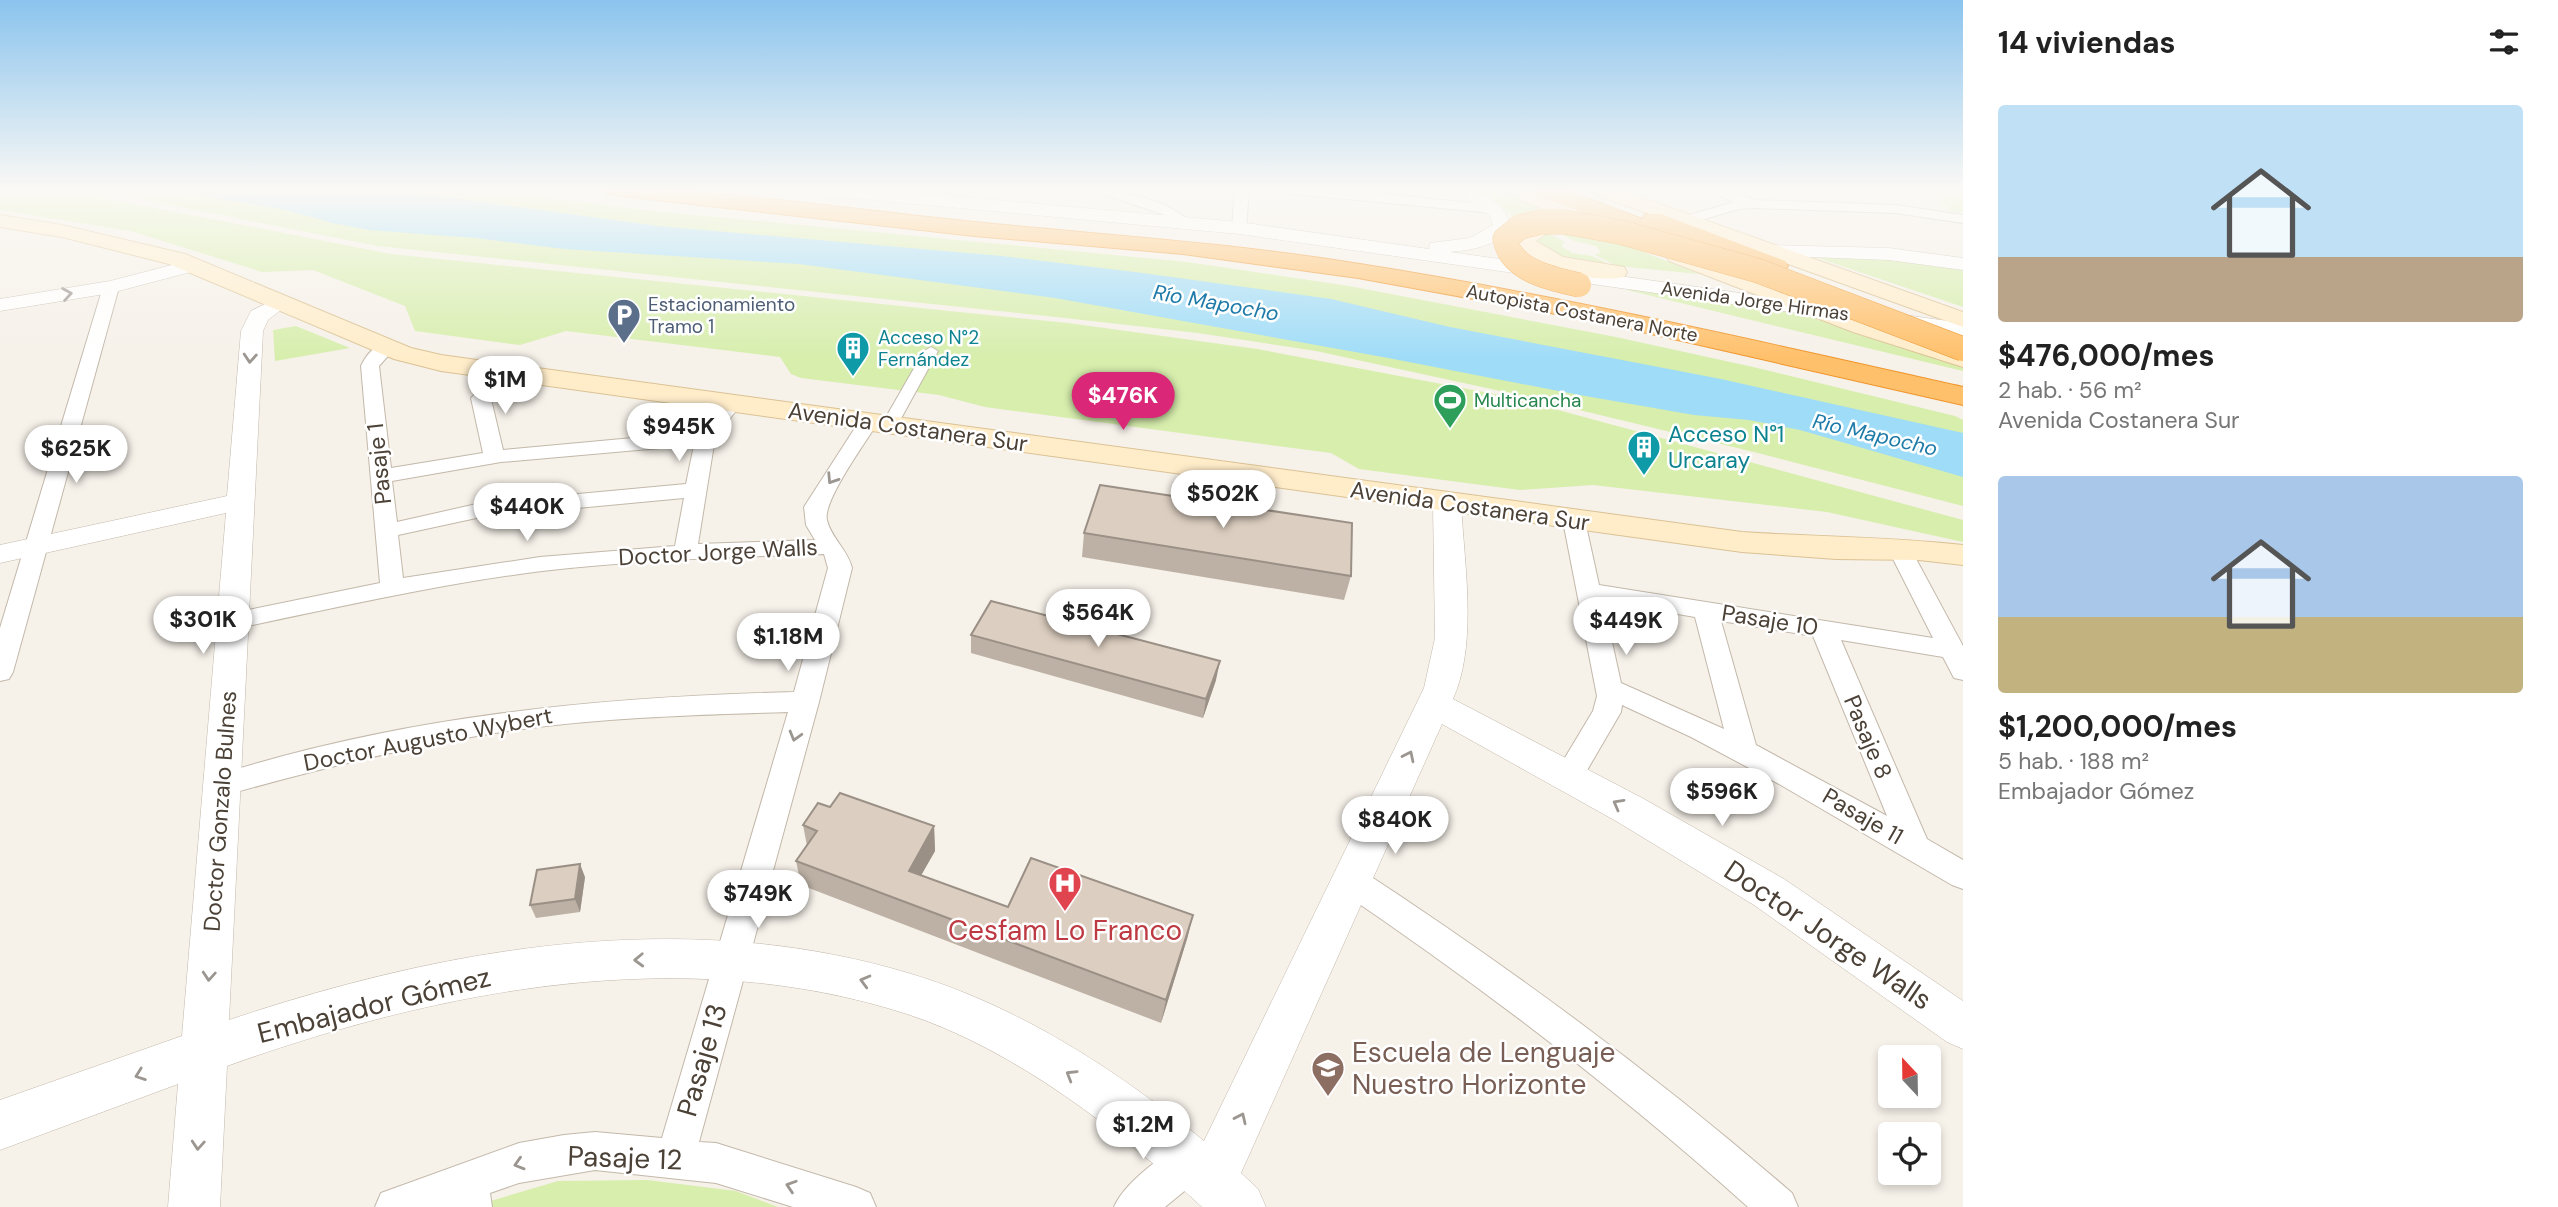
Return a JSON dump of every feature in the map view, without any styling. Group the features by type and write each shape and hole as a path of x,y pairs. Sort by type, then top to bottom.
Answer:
{"highway":[{"name":"Autopista Costanera Norte","path":"1164,245 1359,271 1594,313 1963,396"},
{"name":"Autopista Costanera Norte","path":"1244,245 1383,263 1648,311 1963,378"},
{"path":"1507,245 1510,255 1526,266 1579,285 1814,336 1963,378"},
{"path":"1668,245 1694,254 1766,269 1960,323"},
{"path":"1699,245 1766,269"},
{"path":"1708,245 1963,349"}],"main road":[{"name":"Avenida Costanera Sur","path":"129,245 195,265 387,348 421,359 1574,521 1794,547 1900,549 1963,555"},
{"path":"1528,245 1549,259 1616,272"},
{"path":"1663,245 1766,269"},
{"path":"1726,245 1766,269 1815,310 1963,359"}],"street":[{"path":"1361,245 1422,254"},
{"path":"1366,246 1451,245"},
{"name":"Avenida Jorge Hirmas","path":"1422,254 1616,272 1766,269 1880,254 1963,264"},
{"name":"Avenida Jorge Hirmas","path":"1422,254 1815,310 1960,323"},
{"path":"0,305 111,287 195,265"},
{"path":"0,672 111,287"},
{"name":"Doctor Gonzalo Bulnes","path":"194,1207 252,326 259,316 279,303"},
{"name":"Pasaje 1","path":"387,348 373,359 370,366 392,588"},
{"path":"879,423 932,351"},
{"path":"494,456 481,398 509,373"},
{"path":"685,552 705,438 710,428 733,403"},
{"name":"Pasaje 13","path":"675,1159 805,702 840,568 840,560 815,523 815,507 879,423"},
{"path":"380,477 494,456 705,438"},
{"path":"386,531 481,510 696,490"},
{"path":"0,554 241,500"},
{"path":"1134,1207 1214,1183 1350,880 1434,704 1447,670 1451,638 1447,503"},
{"path":"1569,776 1607,712 1608,688 1574,521"},
{"name":"Doctor Jorge Walls","path":"233,621 392,588 541,564 685,552 831,547"},
{"path":"1900,549 1957,660"},
{"name":"Pasaje 10","path":"1588,591 1823,629 1957,660"},
{"path":"1706,610 1743,749"},
{"name":"Pasaje 8","path":"1823,629 1914,845"},
{"name":"Pasaje 11","path":"1608,688 1743,749 1914,845 1963,876"},
{"name":"Doctor Augusto Wybert","path":"222,785 361,748 496,723 627,708 805,702"},
{"name":"Doctor Jorge Walls","path":"1434,704 1569,776 1769,892 1963,1027"},
{"path":"1350,880 1459,953 1570,1033 1710,1147 1778,1207"},
{"name":"Embajador Gómez","path":"0,1125 204,1052 342,1007 484,975 600,962 730,961 784,966 857,979 909,994 960,1014 1023,1046 1087,1085 1214,1183"},
{"name":"Pasaje 12","path":"395,1207 471,1194 519,1163 595,1151 716,1163 856,1207"}],"green space":[{"path":"177,245 346,245 391,254 1068,323 1257,349 1510,397 1963,520 1963,542 1827,512 1593,485 1520,490 1359,469 1331,453 985,407 939,395 801,378 791,374 780,357 566,331 520,345 415,331 405,306 313,270 262,272"},
{"path":"375,245 1013,245 1187,262 1349,286 1616,337 1955,416 1963,420 1963,506 1496,390 1316,351 1198,333 1065,318"},
{"path":"1541,245 1562,245 1572,253 1592,256 1611,265 1555,257"},
{"path":"1593,245 1627,245 1699,274 1617,266 1595,255 1601,252"},
{"path":"1812,256 1850,256 1963,267 1963,307"},
{"path":"1628,287 1804,315 1963,368 1963,371 1627,290"},
{"path":"296,326 350,348 275,361 273,330"},
{"path":"647,1180 736,1191 778,1207 485,1207 484,1203 558,1181"}],"water":[{"name":"Río Mapocho","path":"534,245 880,245 1002,256 1331,299 1450,327 1721,379 1963,433 1963,477 1800,430 1574,394 1055,298 799,264"}],"building":[{"path":"1100,485 1352,523 1351,576 1084,533"},
{"path":"991,601 1220,661 1206,699 971,635"},
{"name":"Cesfam Lo Franco","path":"840,793 934,826 909,871 1008,907 1031,858 1193,915 1166,1000 796,861 817,831 803,825 818,803 830,807"},
{"path":"580,864 575,899 530,905 537,870"}],"place":[{"name":"Estacionamiento Tramo 1","path":"624,345"},
{"name":"Acceso N°2 Fernández","path":"853,378"},
{"name":"Multicancha","path":"1450,430"},
{"name":"Acceso N°1 Urcaray","path":"1644,477"},
{"name":"Cesfam Lo Franco","path":"1065,913"},
{"name":"Escuela de Lenguaje Nuestro Horizonte","path":"1328,1098"}]}
